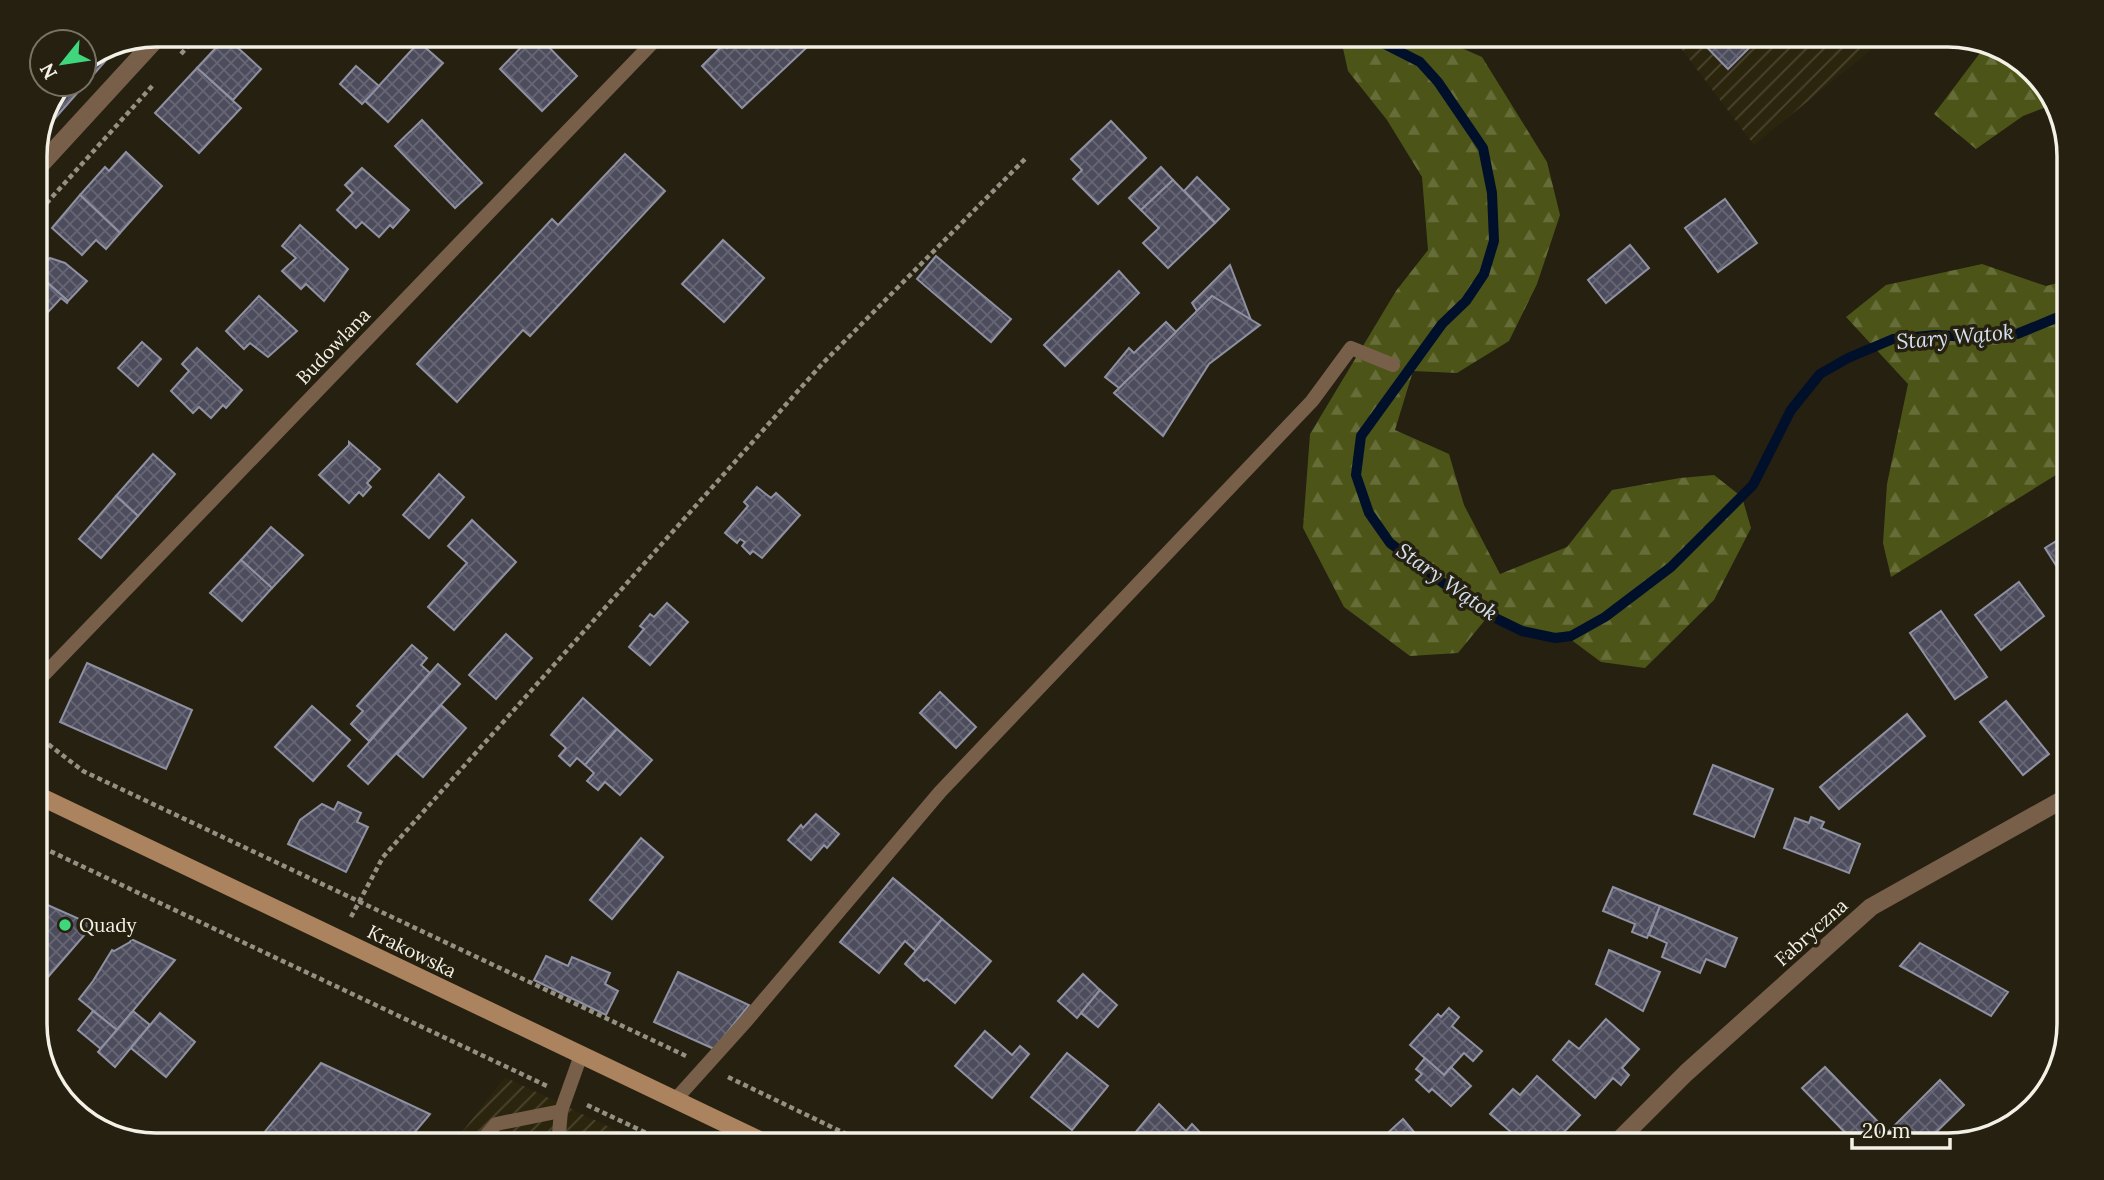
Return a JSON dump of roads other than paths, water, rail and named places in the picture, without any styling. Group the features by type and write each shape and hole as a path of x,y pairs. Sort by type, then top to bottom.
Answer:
{"street":[{"path":"47,158 147,48"},
{"name":"Krakowska","path":"47,800 745,1133"},
{"name":"Fabryczna","path":"1627,1133 1686,1073 1871,907 2057,803"}],"lane":[{"name":"Budowlana","path":"47,672 648,47"},
{"path":"675,1100 940,792 1312,401 1351,348 1393,365"},
{"path":"559,1133 561,1111 581,1055"},
{"path":"488,1133 496,1124 561,1111"}],"waterway":[{"name":"Stary Wątok","path":"1391,47 1420,62 1438,82 1483,148 1492,193 1494,241 1484,274 1466,301 1442,324 1361,436 1356,475 1369,513 1390,543 1479,610 1522,631 1555,638 1571,636 1605,617 1671,567 1753,485 1791,410 1820,374 1848,358 1893,339 1936,335 1986,338 2017,334 2057,318"}],"place":[{"name":"Quady","path":"65,925"}]}
